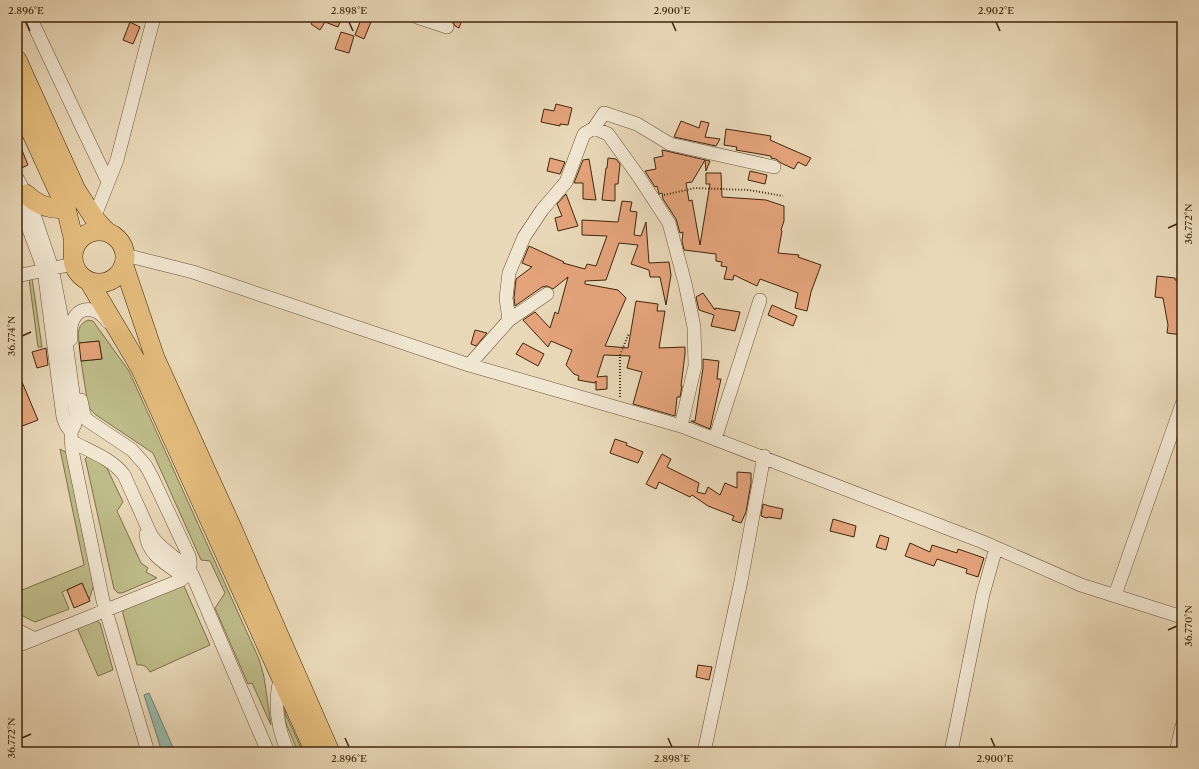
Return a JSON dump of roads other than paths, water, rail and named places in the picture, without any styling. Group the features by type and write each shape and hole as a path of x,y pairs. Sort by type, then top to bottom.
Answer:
{"highway":[{"path":"17,60 76,190 94,218 107,232 116,237 123,245 125,260 155,358 232,528 330,752"},
{"path":"17,101 66,208 73,237 73,257 80,276 90,283 141,369 315,752"},
{"path":"20,192 43,206 56,209 66,208"},
{"path":"73,257 78,240 87,234 97,231 107,232"},
{"path":"90,283 101,284 111,281 119,275 125,260"}],"street":[{"path":"30,17 108,182"},
{"path":"94,218 121,149 154,17"},
{"path":"417,17 447,27"},
{"path":"509,320 506,298 509,273 524,237 542,210 566,182 584,134 594,128 604,113 637,124 670,144 774,167"},
{"path":"594,128 608,134 640,177 669,223 685,283 694,327 694,366 681,426"},
{"path":"20,192 48,269 64,421 71,436 74,460 105,610 148,752"},
{"path":"17,276 48,269 73,257"},
{"path":"125,260 193,272 468,365 681,426 996,548 1081,585 1182,616"},
{"path":"468,365 509,320 547,294"},
{"path":"715,439 760,300"},
{"path":"141,369 103,316 98,312 87,310 76,314 70,325 70,334 84,415 91,424 132,450 152,477 188,569 194,579 268,752"},
{"path":"1114,595 1182,404"},
{"path":"71,436 80,429 90,432 128,456 142,462"},
{"path":"71,436 111,462 124,475 146,520 163,543 188,569"},
{"path":"704,752 741,581 764,457"},
{"path":"124,475 142,462"},
{"path":"951,752 983,594 996,548"},
{"path":"17,646 177,582 188,569"},
{"path":"17,630 34,639"},
{"path":"281,676 277,692 277,716 278,724 288,752"},
{"path":"1176,752 1182,726"}]}
